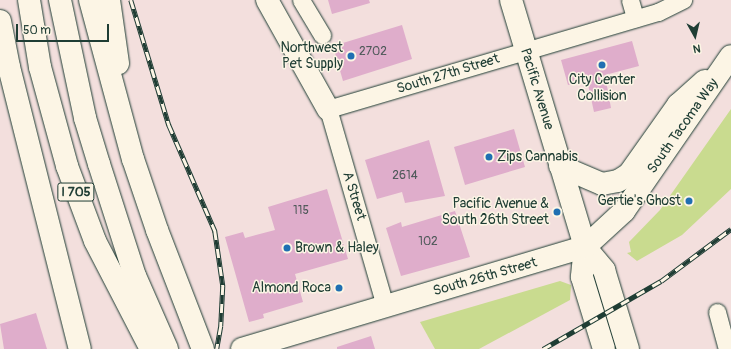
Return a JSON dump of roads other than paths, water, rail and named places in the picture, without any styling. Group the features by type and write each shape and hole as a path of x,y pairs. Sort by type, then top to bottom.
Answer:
{"main road":[{"name":"I 705","path":"29,0 40,67 67,166 95,241 151,349"},
{"path":"60,0 80,96 98,164 135,276 167,349"},
{"path":"90,0 133,159 167,259 203,349"},
{"path":"109,0 133,159"},
{"path":"267,0 328,109"},
{"name":"Pacific Avenue","path":"511,0 585,247 604,270 628,349"},
{"path":"0,20 80,349"},
{"path":"560,166 602,184 618,182 630,174 678,104 729,59"},
{"name":"South Tacoma Way","path":"585,247 624,211 729,59"},
{"path":"0,83 42,197"},
{"name":"Pacific Avenue","path":"585,247 582,277 604,349"},
{"name":"South 26th Street","path":"250,346 585,247"}],"street":[{"path":"300,0 322,35"},
{"path":"630,0 635,18"},
{"name":"South 27th Street","path":"328,109 658,12 683,0"},
{"name":"A Street","path":"328,109 385,306"},
{"path":"717,312 728,349"}],"railway":[{"path":"131,0 169,125 215,231 223,286 221,326 217,349"},
{"path":"543,349 661,281 731,229"}],"place":[{"name":"Northwest Pet Supply","path":"351,56"},
{"name":"City Center Collision","path":"602,65"},
{"name":"Zips Cannabis","path":"489,157"},
{"name":"Gertie's Ghost","path":"689,201"},
{"name":"Pacific Avenue & South 26th Street","path":"557,212"},
{"name":"Brown & Haley","path":"287,248"},
{"name":"Almond Roca","path":"339,288"}]}
